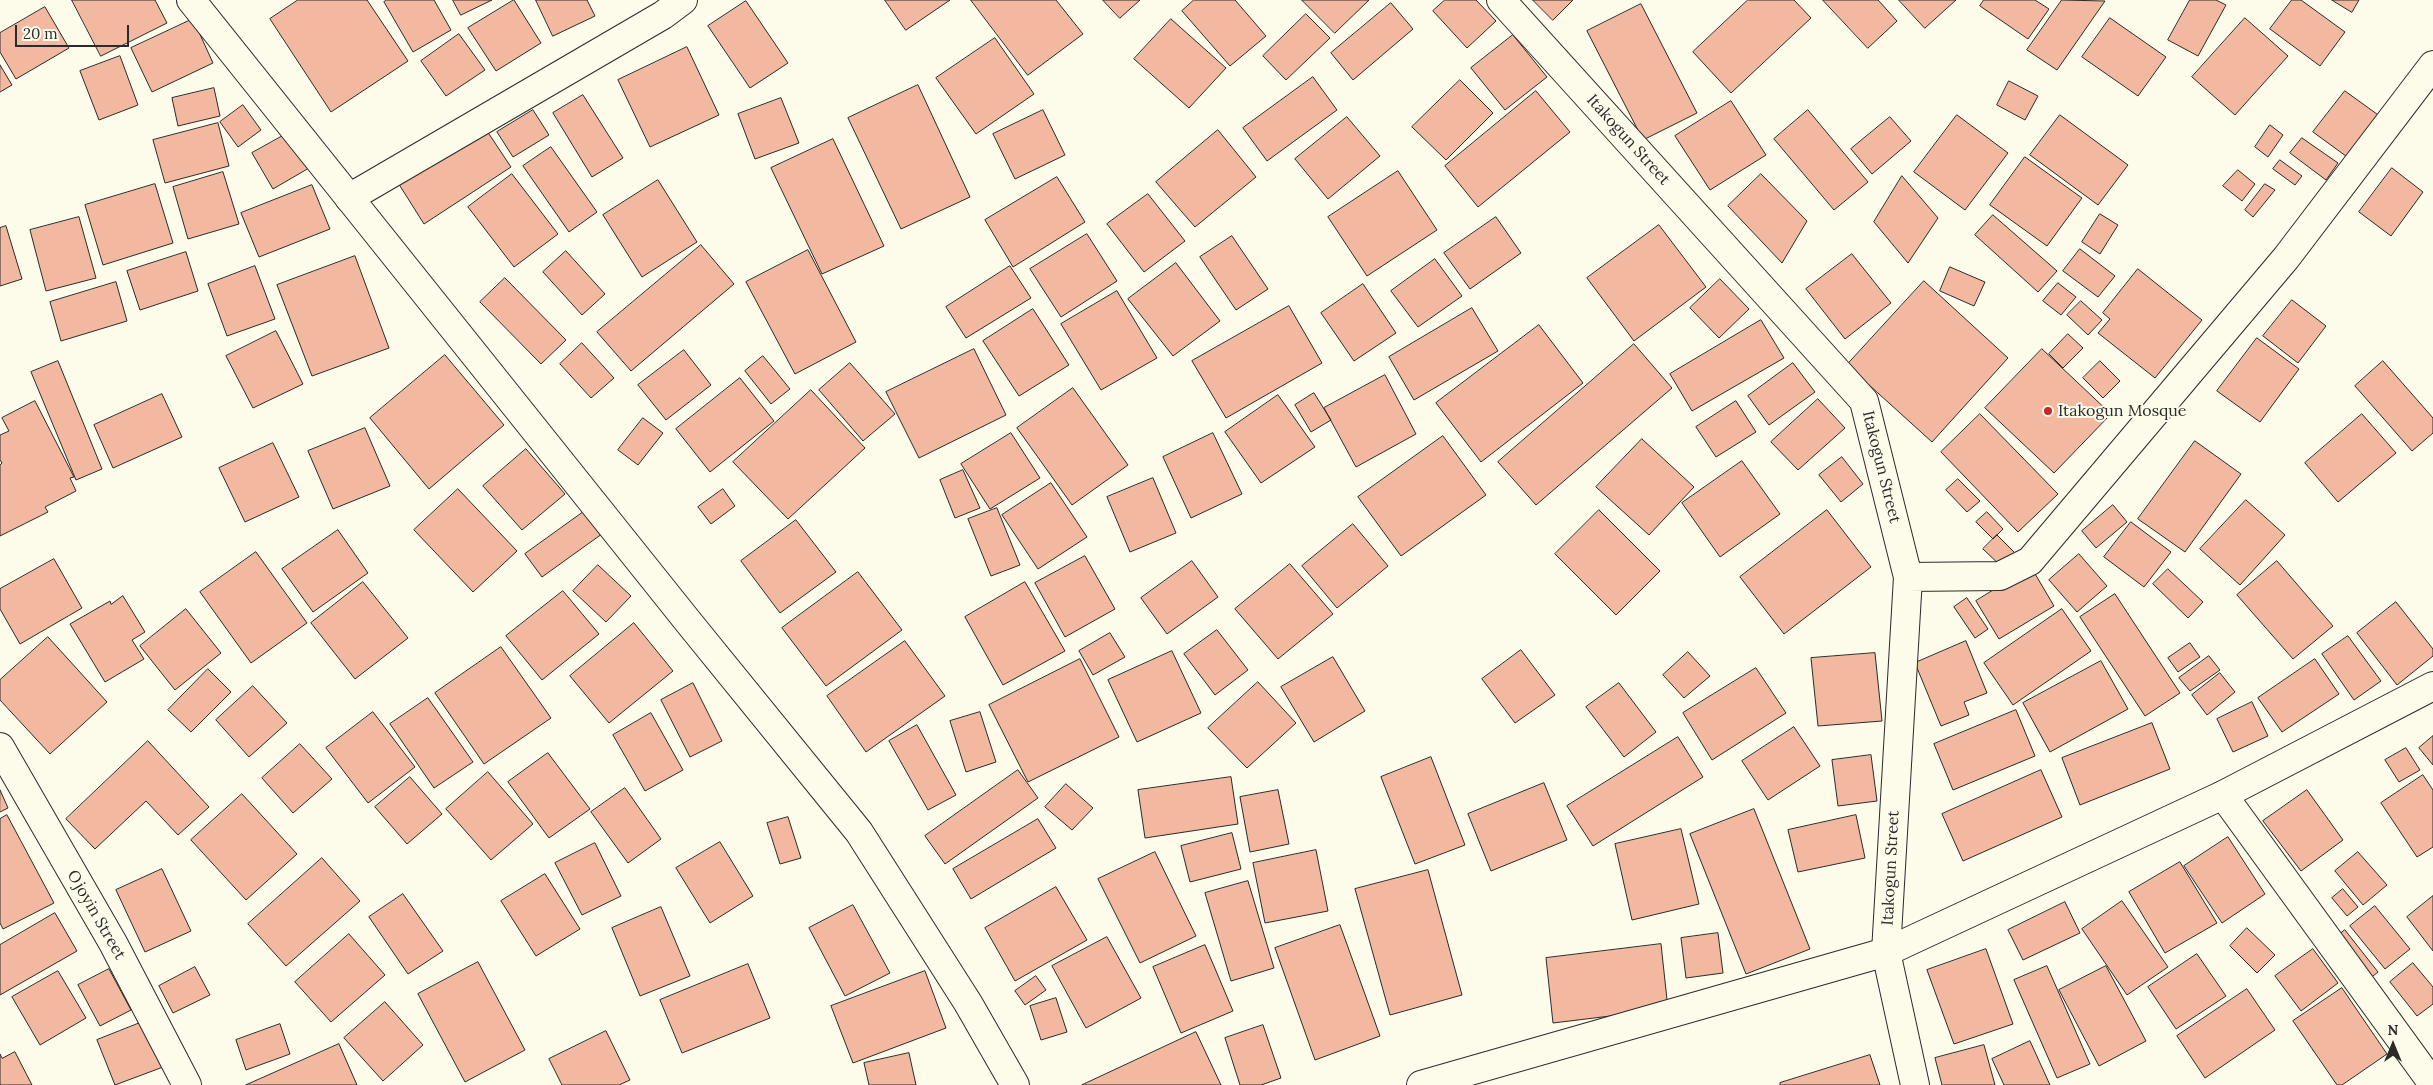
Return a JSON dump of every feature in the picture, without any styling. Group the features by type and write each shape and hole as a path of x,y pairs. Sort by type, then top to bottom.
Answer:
{"street":[{"path":"191,0 859,832 968,1003 1015,1085"},
{"path":"349,198 663,15 683,0"},
{"name":"Itakogun Street","path":"1502,0 1864,402 1908,577 1886,952 1915,1085"},
{"path":"1908,577 2000,576 2030,561 2286,258 2433,65"},
{"path":"1421,1085 1886,952 2223,795 2433,686"},
{"name":"Ojoyin Street","path":"0,747 113,942 187,1085"},
{"path":"2223,795 2433,1084"}],"building":[{"path":"72,0 155,0 167,23 101,56"},
{"path":"298,0 367,0 408,61 331,112 270,19"},
{"path":"387,0 434,0 451,30 413,52 384,2"},
{"path":"453,0 492,0 461,15"},
{"path":"514,0 541,43 496,71 468,28"},
{"path":"536,0 587,0 595,16 553,36"},
{"path":"885,0 950,0 906,30"},
{"path":"971,0 1056,0 1083,34 1028,75"},
{"path":"1103,0 1140,0 1120,18"},
{"path":"1194,0 1235,0 1266,36 1230,66 1182,11"},
{"path":"1302,0 1369,0 1335,33"},
{"path":"1445,0 1476,0 1496,21 1467,48 1433,11"},
{"path":"1533,0 1573,0 1553,20"},
{"path":"1748,0 1794,0 1811,18 1731,93 1693,52"},
{"path":"1823,0 1878,0 1897,21 1868,48"},
{"path":"1899,0 1956,0 1925,28"},
{"path":"1984,0 2035,0 2049,9 2028,39 1980,6"},
{"path":"2062,0 2105,1 2057,70 2027,50"},
{"path":"2190,0 2216,0 2226,5 2198,56 2168,40"},
{"path":"2292,0 2301,0 2345,32 2320,66 2270,29"},
{"path":"2332,0 2359,0 2352,12"},
{"path":"746,1 788,63 750,88 708,26"},
{"path":"1391,3 1413,29 1353,80 1331,53"},
{"path":"1641,4 1697,113 1643,140 1587,31"},
{"path":"45,7 69,48 16,79 0,52 0,33"},
{"path":"1306,14 1330,38 1286,80 1263,56"},
{"path":"2110,18 2166,57 2138,96 2082,57"},
{"path":"2245,18 2288,56 2235,115 2192,77"},
{"path":"193,19 213,63 152,92 131,48"},
{"path":"1171,19 1226,68 1189,108 1134,59"},
{"path":"459,34 485,70 446,96 421,61"},
{"path":"1513,35 1547,77 1505,110 1471,68"},
{"path":"995,38 1034,94 976,134 936,78"},
{"path":"687,47 719,115 650,147 618,80"},
{"path":"120,56 138,105 99,120 80,71"},
{"path":"0,65 12,85 0,92"},
{"path":"1313,77 1337,110 1267,161 1243,128"},
{"path":"1460,80 1493,113 1446,160 1412,127"},
{"path":"2009,81 2038,96 2025,120 1997,105"},
{"path":"918,85 970,197 901,229 848,118"},
{"path":"214,88 220,116 178,126 172,98"},
{"path":"1536,91 1570,132 1478,207 1445,166"},
{"path":"2345,91 2381,117 2350,159 2313,132"},
{"path":"583,95 623,158 592,177 553,113"},
{"path":"781,98 799,143 755,159 738,114"},
{"path":"1731,101 1766,155 1710,190 1675,136"},
{"path":"243,105 261,130 238,147 220,122"},
{"path":"533,110 549,135 513,157 497,132"},
{"path":"1043,110 1065,155 1015,179 993,134"},
{"path":"1808,110 1868,182 1834,210 1774,139"},
{"path":"1957,115 2008,153 1965,210 1914,172"},
{"path":"2060,115 2128,165 2098,205 2030,155"},
{"path":"1347,117 1380,156 1328,199 1295,159"},
{"path":"1890,117 1911,141 1872,174 1851,149"},
{"path":"481,122 511,167 424,224 395,178"},
{"path":"218,123 229,166 165,183 153,140"},
{"path":"2270,125 2283,135 2268,157 2255,147"},
{"path":"1218,130 1256,177 1195,227 1156,182"},
{"path":"288,133 309,168 273,189 252,153"},
{"path":"2302,138 2338,163 2326,180 2290,153"},
{"path":"833,139 884,246 822,274 771,168"},
{"path":"551,147 597,212 569,232 523,166"},
{"path":"2025,157 2082,198 2047,246 1990,205"},
{"path":"2280,160 2302,176 2295,185 2273,169"},
{"path":"2392,168 2423,192 2391,236 2359,212"},
{"path":"2238,170 2255,184 2242,201 2223,186"},
{"path":"1398,171 1437,230 1367,276 1328,217"},
{"path":"223,172 239,224 188,239 173,187"},
{"path":"512,174 558,234 514,267 468,207"},
{"path":"1761,174 1807,221 1782,263 1728,206"},
{"path":"1902,176 1938,218 1908,263 1874,222"},
{"path":"1057,177 1085,222 1013,267 985,220"},
{"path":"658,180 697,242 642,277 603,215"},
{"path":"155,184 173,243 103,265 85,205"},
{"path":"2265,184 2275,190 2253,217 2245,210"},
{"path":"312,185 330,229 259,257 241,213"},
{"path":"1148,194 1185,241 1144,272 1107,224"},
{"path":"2100,214 2118,225 2100,254 2082,242"},
{"path":"1993,215 2057,271 2038,292 1975,235"},
{"path":"79,217 96,278 46,291 30,230"},
{"path":"1496,217 1521,253 1470,289 1444,253"},
{"path":"1659,225 1706,287 1634,341 1587,278"},
{"path":"6,226 22,279 0,286 0,228"},
{"path":"1087,234 1117,281 1061,317 1030,269"},
{"path":"1232,236 1268,289 1236,310 1200,257"},
{"path":"701,245 734,284 631,371 597,332"},
{"path":"2080,249 2115,276 2098,297 2063,271"},
{"path":"808,250 856,342 795,374 746,282"},
{"path":"566,251 605,294 582,315 543,272"},
{"path":"186,252 198,291 140,310 127,271"},
{"path":"1852,254 1891,303 1845,339 1806,289"},
{"path":"355,256 389,348 312,376 277,285"},
{"path":"1435,259 1462,296 1418,327 1391,291"},
{"path":"1176,263 1220,321 1173,356 1128,299"},
{"path":"255,266 275,319 227,336 208,284"},
{"path":"1010,266 1031,298 966,338 946,307"},
{"path":"1950,267 1985,282 1974,306 1940,291"},
{"path":"2138,269 2202,320 2155,378 2098,333 2110,319 2103,313"},
{"path":"505,278 566,340 541,364 480,302"},
{"path":"1720,279 1749,309 1719,338 1690,308"},
{"path":"1924,281 2008,358 1932,442 1847,365"},
{"path":"116,282 127,321 61,341 50,302"},
{"path":"2058,283 2076,297 2061,315 2043,301"},
{"path":"1363,284 1396,333 1354,361 1321,313"},
{"path":"1117,291 1157,358 1101,390 1061,324"},
{"path":"2292,300 2326,326 2298,363 2263,336"},
{"path":"2081,301 2102,320 2088,335 2067,315"},
{"path":"1289,306 1322,363 1226,418 1192,361"},
{"path":"1472,308 1498,351 1414,400 1389,357"},
{"path":"1033,309 1069,365 1019,396 983,341"},
{"path":"1761,320 1784,358 1692,411 1670,374"},
{"path":"1539,325 1583,383 1481,462 1436,403"},
{"path":"276,331 303,384 253,408 226,356"},
{"path":"2068,334 2083,348 2063,368 2049,354"},
{"path":"2257,338 2299,369 2260,422 2217,391"},
{"path":"582,343 614,378 591,398 560,364"},
{"path":"1634,344 1672,388 1536,505 1498,462"},
{"path":"974,349 1006,415 919,458 886,392"},
{"name":"Itakogun Mosque","path":"2042,349 2111,414 2054,473 1985,408"},
{"path":"684,350 711,385 666,420 638,385"},
{"path":"445,355 504,425 429,489 370,418"},
{"path":"763,356 790,389 771,404 745,371"},
{"path":"58,361 102,469 76,480 31,372"},
{"path":"2100,361 2120,381 2103,398 2083,378"},
{"path":"2383,361 2433,418 2433,433 2412,451 2355,386"},
{"path":"850,363 895,414 863,441 819,390"},
{"path":"1793,363 1815,392 1769,425 1748,396"},
{"path":"1385,375 1416,434 1356,467 1324,408"},
{"path":"740,378 774,421 710,472 676,429"},
{"path":"1073,388 1128,465 1072,505 1017,428"},
{"path":"811,390 865,448 788,519 733,462"},
{"path":"1314,393 1331,420 1311,432 1295,405"},
{"path":"162,394 182,437 113,468 94,425"},
{"path":"1278,395 1315,447 1261,483 1225,432"},
{"path":"1818,399 1845,428 1798,470 1771,442"},
{"path":"35,401 74,477 70,478 76,491 45,507 48,512 0,536 0,465 2,463 0,460 0,435 9,431 2,418"},
{"path":"1736,401 1756,432 1716,457 1696,427"},
{"path":"1980,414 2058,494 2018,532 1941,452"},
{"path":"2362,414 2396,453 2338,502 2305,463"},
{"path":"643,418 663,433 638,465 618,450"},
{"path":"365,428 390,486 333,509 308,451"},
{"path":"1011,433 1040,478 990,509 961,464"},
{"path":"1213,433 1242,494 1191,518 1163,457"},
{"path":"1443,436 1486,495 1401,556 1358,497"},
{"path":"1642,439 1694,487 1649,535 1596,487"},
{"path":"2195,441 2241,474 2185,552 2138,519"},
{"path":"273,443 299,497 245,522 219,468"},
{"path":"526,449 565,494 522,530 483,486"},
{"path":"1842,457 1863,484 1841,502 1819,475"},
{"path":"1742,461 1780,514 1720,557 1682,503"},
{"path":"963,470 980,508 955,518 940,480"},
{"path":"1153,478 1176,533 1130,552 1107,497"},
{"path":"1958,479 1980,501 1967,512 1946,490"},
{"path":"1051,483 1087,537 1038,569 1002,515"},
{"path":"458,489 517,551 473,592 414,530"},
{"path":"723,489 735,506 711,524 698,507"},
{"path":"2246,500 2285,535 2240,585 2200,549"},
{"path":"2113,505 2127,522 2096,548 2082,531"},
{"path":"589,508 606,531 542,577 525,554"},
{"path":"997,508 1020,565 991,576 968,519"},
{"path":"1599,510 1660,571 1616,615 1555,554"},
{"path":"1827,510 1871,567 1784,634 1740,577"},
{"path":"1987,512 2003,529 1993,539 1976,522"},
{"path":"796,520 836,572 780,613 741,561"},
{"path":"2131,522 2171,552 2144,587 2104,557"},
{"path":"1353,524 1388,566 1337,608 1302,566"},
{"path":"338,530 368,573 313,612 282,569"},
{"path":"1997,535 2018,556 2004,569 1983,549"},
{"path":"256,552 307,623 251,663 200,592"},
{"path":"2079,554 2107,586 2077,612 2049,580"},
{"path":"1085,556 1115,609 1065,637 1035,583"},
{"path":"54,559 82,608 20,644 0,609 0,589"},
{"path":"1192,561 1218,597 1167,634 1141,598"},
{"path":"2277,561 2333,626 2293,659 2237,595"},
{"path":"1290,564 1333,614 1278,659 1235,609"},
{"path":"598,565 631,596 606,622 573,591"},
{"path":"2031,567 2054,606 1999,639 1976,601"},
{"path":"2168,569 2203,602 2188,618 2153,584"},
{"path":"858,572 902,630 826,686 782,628"},
{"path":"363,582 408,638 355,679 311,623"},
{"path":"1025,582 1065,651 1003,685 965,617"},
{"path":"563,591 599,634 542,680 506,636"},
{"path":"2115,594 2180,693 2145,716 2080,617"},
{"path":"123,596 145,632 132,640 144,659 105,682 70,624 110,601 111,604"},
{"path":"1967,598 1988,629 1975,638 1954,607"},
{"path":"2396,602 2433,649 2433,656 2397,685 2357,633"},
{"path":"186,609 221,653 175,690 140,646"},
{"path":"2062,609 2091,651 2013,705 1984,663"},
{"path":"634,623 673,671 609,723 570,676"},
{"path":"1217,630 1248,670 1215,695 1184,654"},
{"path":"1110,633 1125,657 1093,675 1079,651"},
{"path":"2348,636 2381,681 2354,700 2322,654"},
{"path":"48,637 107,702 50,754 0,700 0,680"},
{"path":"905,641 945,696 866,752 827,696"},
{"path":"1966,641 1987,693 1964,702 1969,715 1941,726 1915,663"},
{"path":"2190,643 2200,657 2178,672 2168,658"},
{"path":"501,647 551,718 484,764 435,693"},
{"path":"1521,650 1555,695 1515,723 1482,679"},
{"path":"1172,651 1201,713 1137,742 1108,680"},
{"path":"1688,652 1710,676 1684,698 1663,675"},
{"path":"1875,653 1882,721 1818,726 1811,658"},
{"path":"2209,656 2220,670 2190,691 2179,678"},
{"path":"1333,657 1365,711 1314,742 1281,687"},
{"path":"1080,659 1119,737 1028,782 989,705"},
{"path":"2315,659 2339,694 2282,732 2258,698"},
{"path":"2101,661 2128,709 2050,752 2023,703"},
{"path":"1756,668 1786,713 1712,760 1683,713"},
{"path":"208,669 231,692 191,732 168,710"},
{"path":"2220,673 2235,692 2207,715 2192,695"},
{"path":"1258,682 1296,723 1247,768 1208,728"},
{"path":"693,683 722,741 690,757 661,700"},
{"path":"1619,683 1656,732 1624,757 1586,707"},
{"path":"253,686 287,723 249,757 216,720"},
{"path":"428,698 473,762 434,788 390,724"},
{"path":"2252,702 2268,736 2233,752 2217,719"},
{"path":"2016,710 2035,756 1953,790 1934,744"},
{"path":"373,712 415,767 368,803 326,748"},
{"path":"980,712 996,762 966,772 950,721"},
{"path":"651,713 683,770 645,791 613,735"},
{"path":"2152,723 2170,769 2080,805 2062,758"},
{"path":"917,725 956,795 928,810 889,741"},
{"path":"1794,727 1820,766 1768,800 1742,761"},
{"path":"2433,736 2433,765 2419,748"},
{"path":"1678,737 1703,777 1593,846 1567,806"},
{"path":"148,741 209,807 178,835 146,801 95,849 66,819"},
{"path":"300,744 332,779 293,813 262,778"},
{"path":"2406,748 2420,770 2399,782 2385,760"},
{"path":"548,753 590,809 549,838 508,782"},
{"path":"1871,755 1877,801 1838,806 1832,760"},
{"path":"1431,757 1465,845 1415,864 1381,777"},
{"path":"1018,770 1038,798 945,864 925,836"},
{"path":"2041,770 2062,817 1963,861 1942,814"},
{"path":"488,772 533,824 491,860 446,809"},
{"path":"2423,775 2433,790 2433,847 2417,857 2381,803"},
{"path":"410,777 442,814 407,844 375,807"},
{"path":"1231,777 1238,824 1145,838 1138,790"},
{"path":"1544,783 1567,840 1491,871 1468,814"},
{"path":"1066,784 1093,808 1072,830 1045,807"},
{"path":"625,788 661,839 628,863 591,812"},
{"path":"0,790 8,808 0,812"},
{"path":"1278,790 1289,844 1250,852 1240,797"},
{"path":"2307,790 2343,840 2301,871 2263,821"},
{"path":"242,794 297,854 246,900 191,840"},
{"path":"1754,809 1810,949 1746,974 1690,834"},
{"path":"7,815 54,903 3,929 0,923 0,819"},
{"path":"1856,815 1865,858 1798,872 1788,830"},
{"path":"788,817 801,858 780,864 767,823"},
{"path":"1038,819 1056,848 971,899 953,869"},
{"path":"1681,829 1699,904 1632,920 1615,844"},
{"path":"1232,833 1241,869 1190,882 1181,846"},
{"path":"2228,837 2265,894 2222,923 2184,866"},
{"path":"720,842 753,896 710,923 676,868"},
{"path":"595,843 621,896 582,915 555,863"},
{"path":"1316,850 1328,911 1265,923 1253,863"},
{"path":"1155,852 1196,936 1140,963 1098,879"},
{"path":"2358,852 2387,885 2363,905 2335,871"},
{"path":"322,858 360,901 286,966 248,924"},
{"path":"2180,862 2217,923 2165,953 2129,892"},
{"path":"162,869 191,931 145,952 116,890"},
{"path":"1428,870 1462,995 1390,1015 1355,889"},
{"path":"545,874 580,929 536,956 501,901"},
{"path":"1248,881 1274,968 1231,981 1205,893"},
{"path":"1056,887 1087,940 1015,981 985,928"},
{"path":"2343,889 2358,907 2347,916 2332,898"},
{"path":"403,894 443,951 408,974 369,917"},
{"path":"2433,896 2433,951 2407,917"},
{"path":"2122,901 2168,967 2127,995 2082,929"},
{"path":"2065,902 2080,933 2023,960 2008,930"},
{"path":"853,905 890,973 845,996 809,928"},
{"path":"2375,906 2410,949 2385,969 2350,926"},
{"path":"661,907 690,976 640,996 612,928"},
{"path":"55,913 77,951 0,995 0,945"},
{"path":"1340,925 1380,1036 1315,1060 1275,948"},
{"path":"2247,928 2275,955 2257,973 2230,946"},
{"path":"2345,930 2378,972 2368,980 2335,938"},
{"path":"1718,933 1723,973 1686,978 1681,938"},
{"path":"349,934 385,975 331,1022 295,982"},
{"path":"1107,937 1141,998 1086,1028 1052,966"},
{"path":"1661,944 1668,1009 1553,1023 1546,958"},
{"path":"1205,945 1233,1011 1181,1033 1153,967"},
{"path":"1986,949 2013,1024 1954,1044 1927,970"},
{"path":"2313,949 2338,983 2301,1011 2275,976"},
{"path":"2197,954 2226,996 2176,1029 2148,987"},
{"path":"478,962 525,1050 465,1082 418,994"},
{"path":"2413,963 2433,987 2433,1004 2417,1016 2390,982"},
{"path":"748,964 770,1018 682,1053 660,1000"},
{"path":"2047,966 2090,1064 2057,1078 2014,980"},
{"path":"2106,966 2146,1041 2099,1066 2059,990"},
{"path":"195,967 210,995 173,1013 159,986"},
{"path":"109,969 131,1010 100,1026 78,985"},
{"path":"58,971 86,1018 40,1045 12,997"},
{"path":"925,971 946,1028 853,1063 831,1006"},
{"path":"1036,976 1046,990 1025,1005 1015,991"},
{"path":"2342,988 2387,1054 2342,1085 2337,1085 2293,1021"},
{"path":"2247,989 2275,1030 2205,1078 2177,1036"},
{"path":"1056,998 1067,1032 1041,1040 1030,1006"},
{"path":"385,1002 423,1045 383,1081 344,1038"},
{"path":"145,1021 163,1067 115,1085 97,1040"},
{"path":"280,1024 290,1054 246,1070 236,1040"},
{"path":"1263,1025 1281,1078 1261,1085 1240,1085 1225,1038"},
{"path":"606,1031 630,1080 619,1085 562,1085 549,1059"},
{"path":"1196,1032 1221,1085 1082,1085"},
{"path":"2030,1041 2050,1085 2004,1085 1992,1059"},
{"path":"339,1044 357,1085 246,1085"},
{"path":"1984,1045 1995,1085 1942,1085 1935,1058"},
{"path":"15,1052 32,1085 0,1085 0,1054 2,1058"},
{"path":"909,1053 916,1085 869,1085 864,1063"},
{"path":"1870,1055 1880,1085 1780,1085 1780,1083"}],"place":[{"name":"Itakogun Mosque","path":"2048,411"}]}
